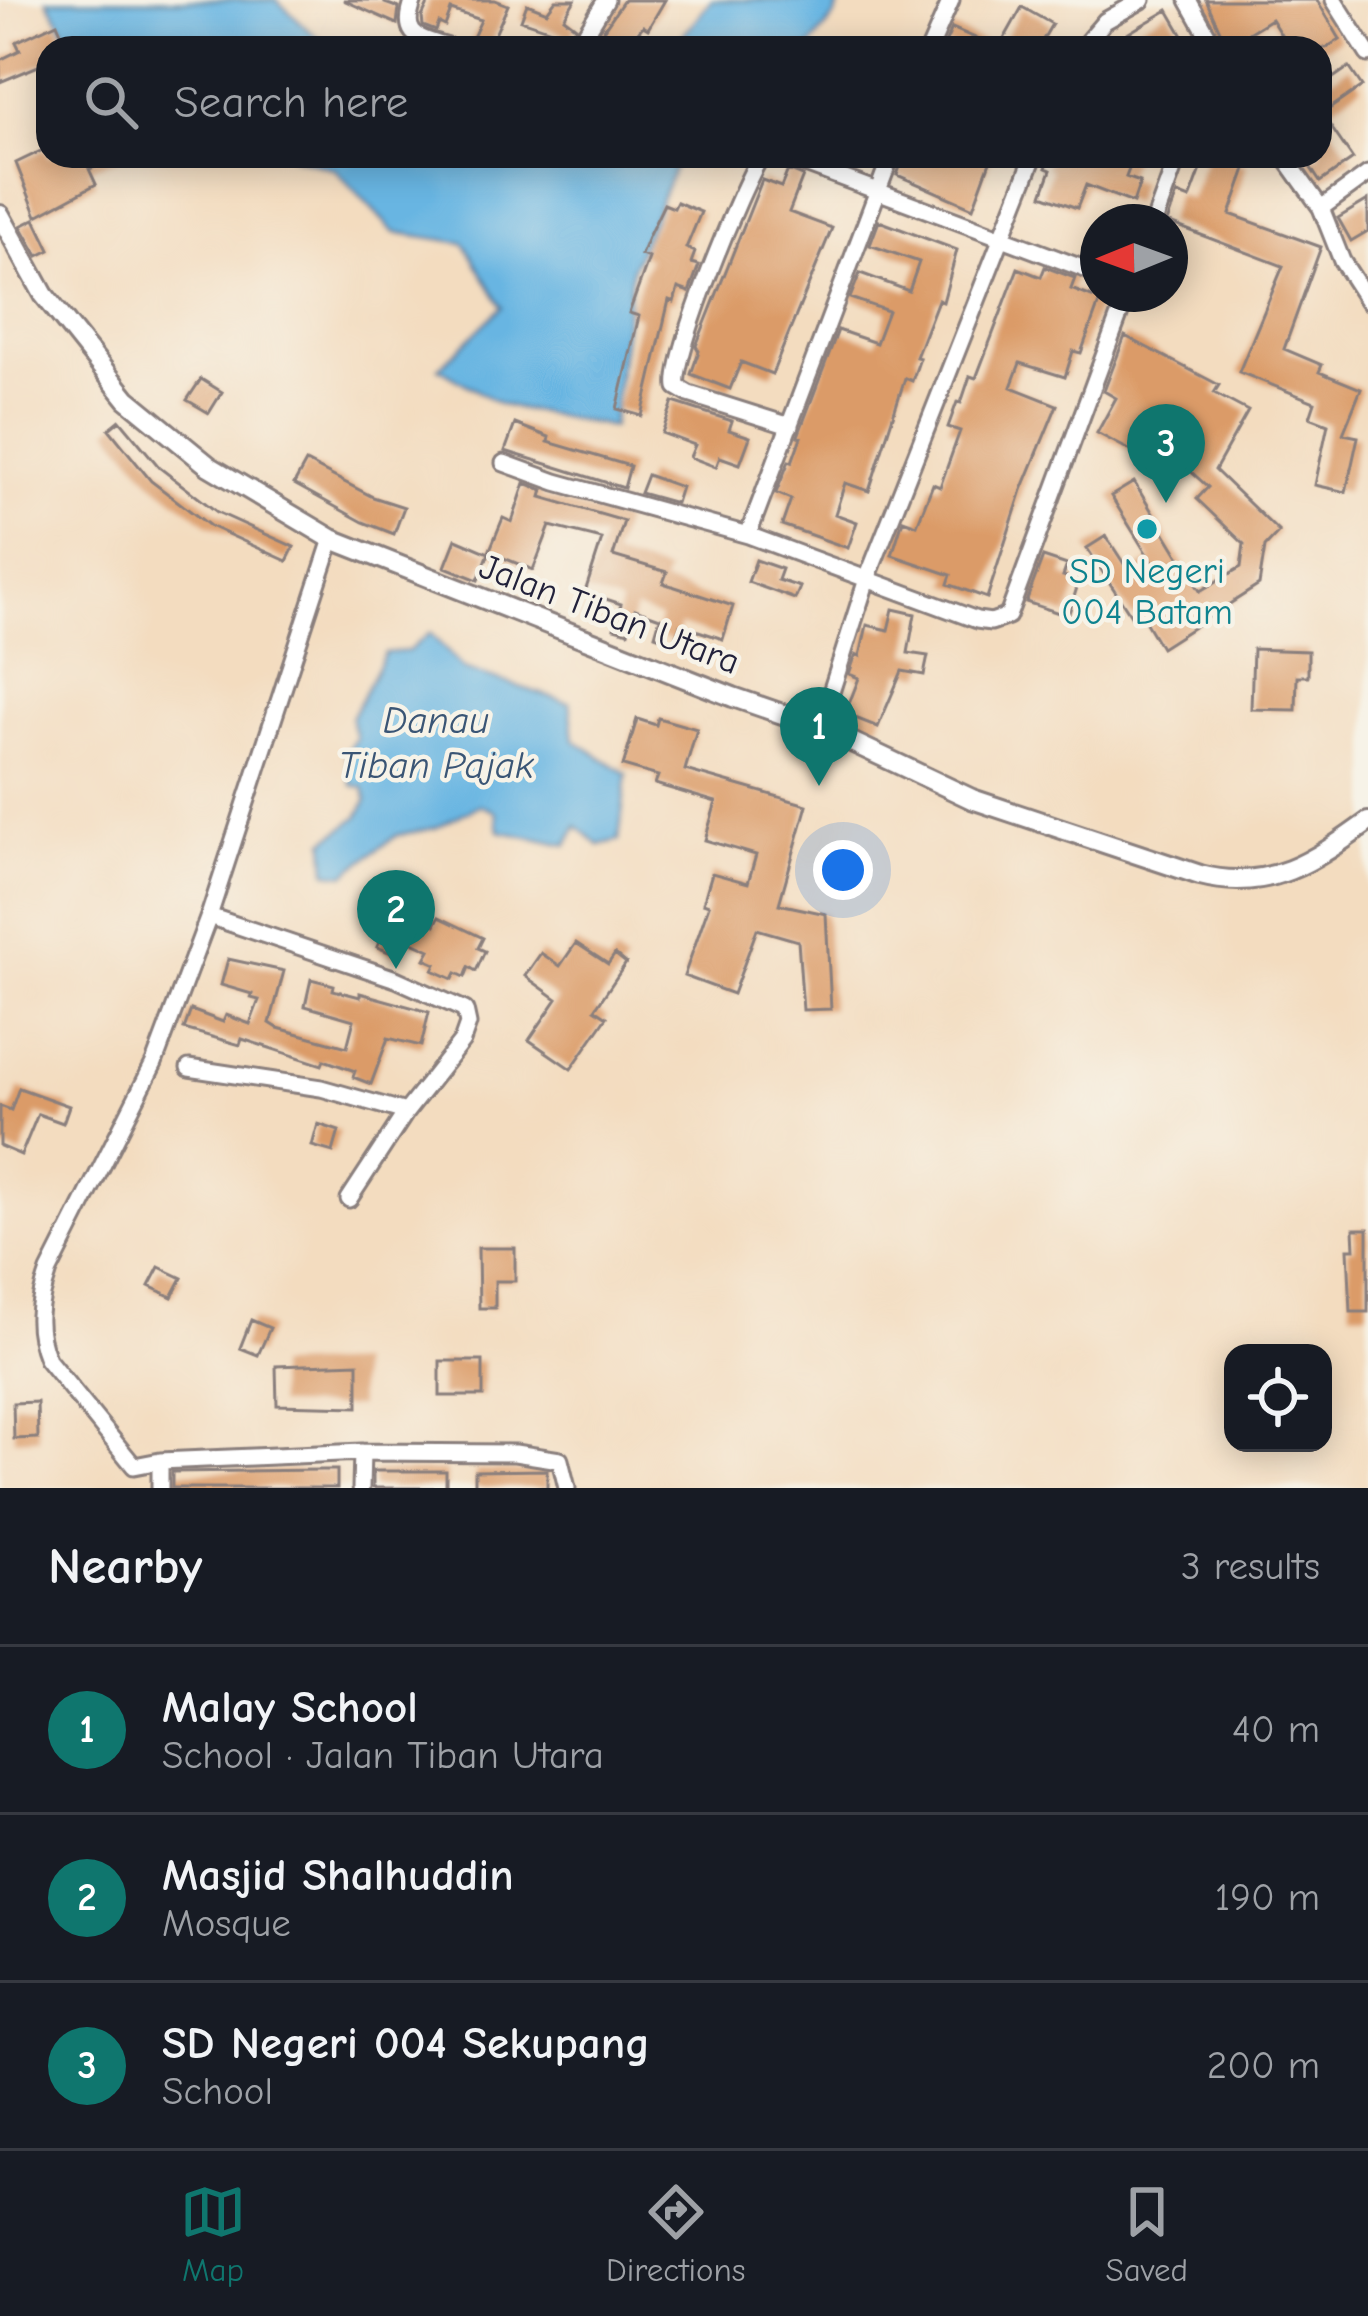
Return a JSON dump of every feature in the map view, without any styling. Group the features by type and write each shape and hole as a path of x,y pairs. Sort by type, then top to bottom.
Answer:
{"street":[{"path":"413,0 409,14 415,36"},
{"path":"584,36 606,0"},
{"path":"935,36 951,0"},
{"path":"1093,36 1106,22 1142,0"},
{"path":"1188,0 1208,36"},
{"path":"1334,0 1368,54"},
{"path":"756,168 683,340 675,376 677,387 689,394 790,426"},
{"path":"815,168 1080,267"},
{"path":"748,535 887,168"},
{"path":"820,727 867,579 1030,168"},
{"path":"1161,204 1174,168"},
{"path":"1293,168 1321,208 1342,260 1368,301"},
{"path":"1321,208 1368,174"},
{"name":"Jalan Tiban Utara","path":"0,215 44,295 127,399 208,466 332,539 820,727 972,800 1217,879 1257,880 1292,869 1368,822"},
{"path":"504,463 748,535 991,622 1007,616 1120,312"},
{"path":"133,1488 134,1466 47,1359 37,1323 39,1301 74,1216 154,1063 209,916 332,539"},
{"path":"209,916 396,979 465,1010 468,1024 462,1042 406,1112 349,1199"},
{"path":"189,1068 321,1088 406,1112"},
{"path":"134,1466 362,1452 551,1456 563,1464 566,1488"},
{"path":"361,1488 362,1452"},
{"path":"160,1461 160,1488"}],"water":[{"path":"47,0 276,0 316,36 69,36"},
{"path":"711,0 840,0 836,15 819,36 682,36"},
{"path":"674,168 632,268 612,427 501,405 439,368 502,307 464,243 394,232 335,169"},
{"name":"Danau Tiban Pajak","path":"430,633 463,669 570,703 574,740 627,774 619,840 599,845 577,826 567,845 499,831 496,812 480,805 435,828 397,835 345,874 327,872 325,841 358,817 367,800 364,788 352,785 346,753 356,738 351,718 385,653 408,651"}],"building":[{"path":"343,0 386,0 399,8 397,24"},
{"path":"430,0 495,0 508,5 494,36 474,36 481,20 451,10 445,26 439,23 436,31 423,26"},
{"path":"556,0 575,0 564,18 576,27 571,36 521,20 527,4 547,12"},
{"path":"624,0 665,0 648,29 643,26 635,36 599,36"},
{"path":"1206,0 1317,0 1340,39 1332,44 1332,36 1282,36 1271,19 1243,36 1222,36"},
{"path":"1022,7 1052,24 1045,36 1006,36"},
{"path":"1168,10 1183,36 1124,36"},
{"path":"57,23 63,36 36,36 36,67 0,82 0,60 20,50 16,42"},
{"path":"1349,67 1362,86 1332,107 1332,79"},
{"path":"1332,129 1353,159 1320,182 1311,168 1332,168"},
{"path":"36,153 36,168 92,168 96,184 37,216 16,163"},
{"path":"900,168 988,168 973,208 897,175"},
{"path":"1046,168 1129,168 1126,177 1140,182 1133,203 1086,185 1077,208 1042,195 1051,170"},
{"path":"1202,168 1246,168 1230,214 1321,247 1284,349 1322,365 1319,372 1361,389 1343,434 1358,437 1346,492 1315,485 1328,424 1310,417 1315,402 1239,372 1283,266 1188,230 1188,204 1173,204 1177,194 1190,199"},
{"path":"788,170 803,176 789,212 832,228 772,374 741,362 730,389 691,374 699,351 696,346 762,180 781,187"},
{"path":"1368,200 1368,231 1351,241 1338,218"},
{"path":"677,202 701,212 686,248 695,252 691,263 699,265 689,292 678,288 674,302 669,300 642,416 617,409 639,316 629,313 649,258 641,255 649,235 664,204 674,208"},
{"path":"35,219 50,250 38,256 21,226"},
{"path":"879,221 957,250 943,302 938,300 916,357 920,358 912,381 905,378 869,491 845,483 835,514 857,522 848,548 782,525 791,499 776,493 792,462 838,330 876,343 888,311 850,298 860,273 909,291 919,262 870,245"},
{"path":"1045,267 1075,278 1071,289 1080,292 1080,312 1096,312 1081,353 1073,351 1065,377 1020,363 1011,387 1057,405 1022,490 987,598 948,584 951,575 892,555 903,520 917,525 933,484 940,487 960,431 948,427 970,376 976,378 1018,268 1041,277"},
{"path":"1125,336 1219,385 1214,393 1248,411 1215,470 1279,532 1265,547 1259,585 1161,648 1140,613 1132,617 1087,548 1106,536 1130,573 1151,561 1111,496 1134,482 1200,591 1241,567 1244,544 1197,499 1208,487 1168,451 1160,466 1097,433 1116,398 1104,391"},
{"path":"201,379 222,392 209,413 187,400"},
{"path":"673,402 732,421 729,430 750,437 740,464 720,457 716,467 690,457 695,445 662,433"},
{"path":"120,420 160,468 217,512 294,547 287,561 210,526 151,481 109,429"},
{"path":"515,424 549,437 548,442 630,466 624,488 505,451"},
{"path":"306,462 373,497 404,507 394,534 294,484"},
{"path":"647,475 681,487 676,503 640,493"},
{"path":"525,483 543,490 541,497 624,521 613,556 667,572 663,583 733,606 723,639 680,625 675,642 655,635 660,618 635,609 628,632 614,628 621,604 585,592 602,539 550,526 533,570 489,552 503,518 512,522"},
{"path":"456,539 489,553 478,580 445,567"},
{"path":"1043,557 1067,565 1063,576 1079,581 1068,616 1026,602"},
{"path":"756,560 782,569 778,580 800,587 795,599 748,582"},
{"path":"893,609 915,614 908,653 928,656 924,675 902,671 878,727 845,714 859,678 849,674 856,654 860,656 867,625 888,630"},
{"path":"1253,649 1308,651 1308,676 1297,676 1296,710 1251,709"},
{"path":"658,718 697,729 685,770 807,805 779,904 826,914 831,1009 803,1010 798,941 757,929 733,994 684,976 709,905 703,903 712,873 748,883 756,855 705,840 716,802 655,784 658,776 623,766 637,719 656,725"},
{"path":"395,907 435,925 439,917 483,938 478,948 485,951 476,971 469,967 465,977 456,973 453,979 433,970 436,964 425,959 430,950 406,939 398,956 377,947"},
{"path":"576,943 608,964 615,954 626,963 595,1009 607,1017 571,1069 529,1040 557,999 525,976 541,953 560,966"},
{"path":"228,959 284,971 270,1023 278,1028 347,1047 354,1020 305,1006 311,979 334,985 333,990 429,1012 421,1046 388,1038 371,1084 353,1077 355,1071 324,1060 322,1065 242,1039 240,1045 184,1029 191,1010 223,1022 226,1015 250,1024 259,1000 221,985"},
{"path":"19,1088 69,1106 63,1123 38,1114 21,1155 0,1146 0,1106 11,1110"},
{"path":"318,1124 339,1131 333,1152 312,1146"},
{"path":"1354,1229 1368,1229 1368,1312 1351,1312 1348,1249 1355,1249"},
{"path":"478,1248 515,1248 515,1281 495,1281 495,1308 479,1308"},
{"path":"159,1267 182,1278 172,1297 149,1286"},
{"path":"251,1320 270,1328 258,1355 240,1348"},
{"path":"440,1361 483,1361 483,1396 440,1396"},
{"path":"358,1363 358,1407 277,1405 276,1366"},
{"path":"37,1402 38,1438 14,1439 13,1403"},
{"path":"337,1470 337,1488 172,1488 172,1472"},
{"path":"547,1470 547,1488 475,1488 475,1471"},
{"path":"373,1471 446,1471 446,1488 373,1488"}],"place":[{"name":"SD Negeri 004 Sekupang","path":"1166,503"},
{"name":"SD Negeri 004 Batam","path":"1147,529"},
{"name":"Malay School","path":"819,786"},
{"name":"Masjid Shalhuddin","path":"396,969"}]}
